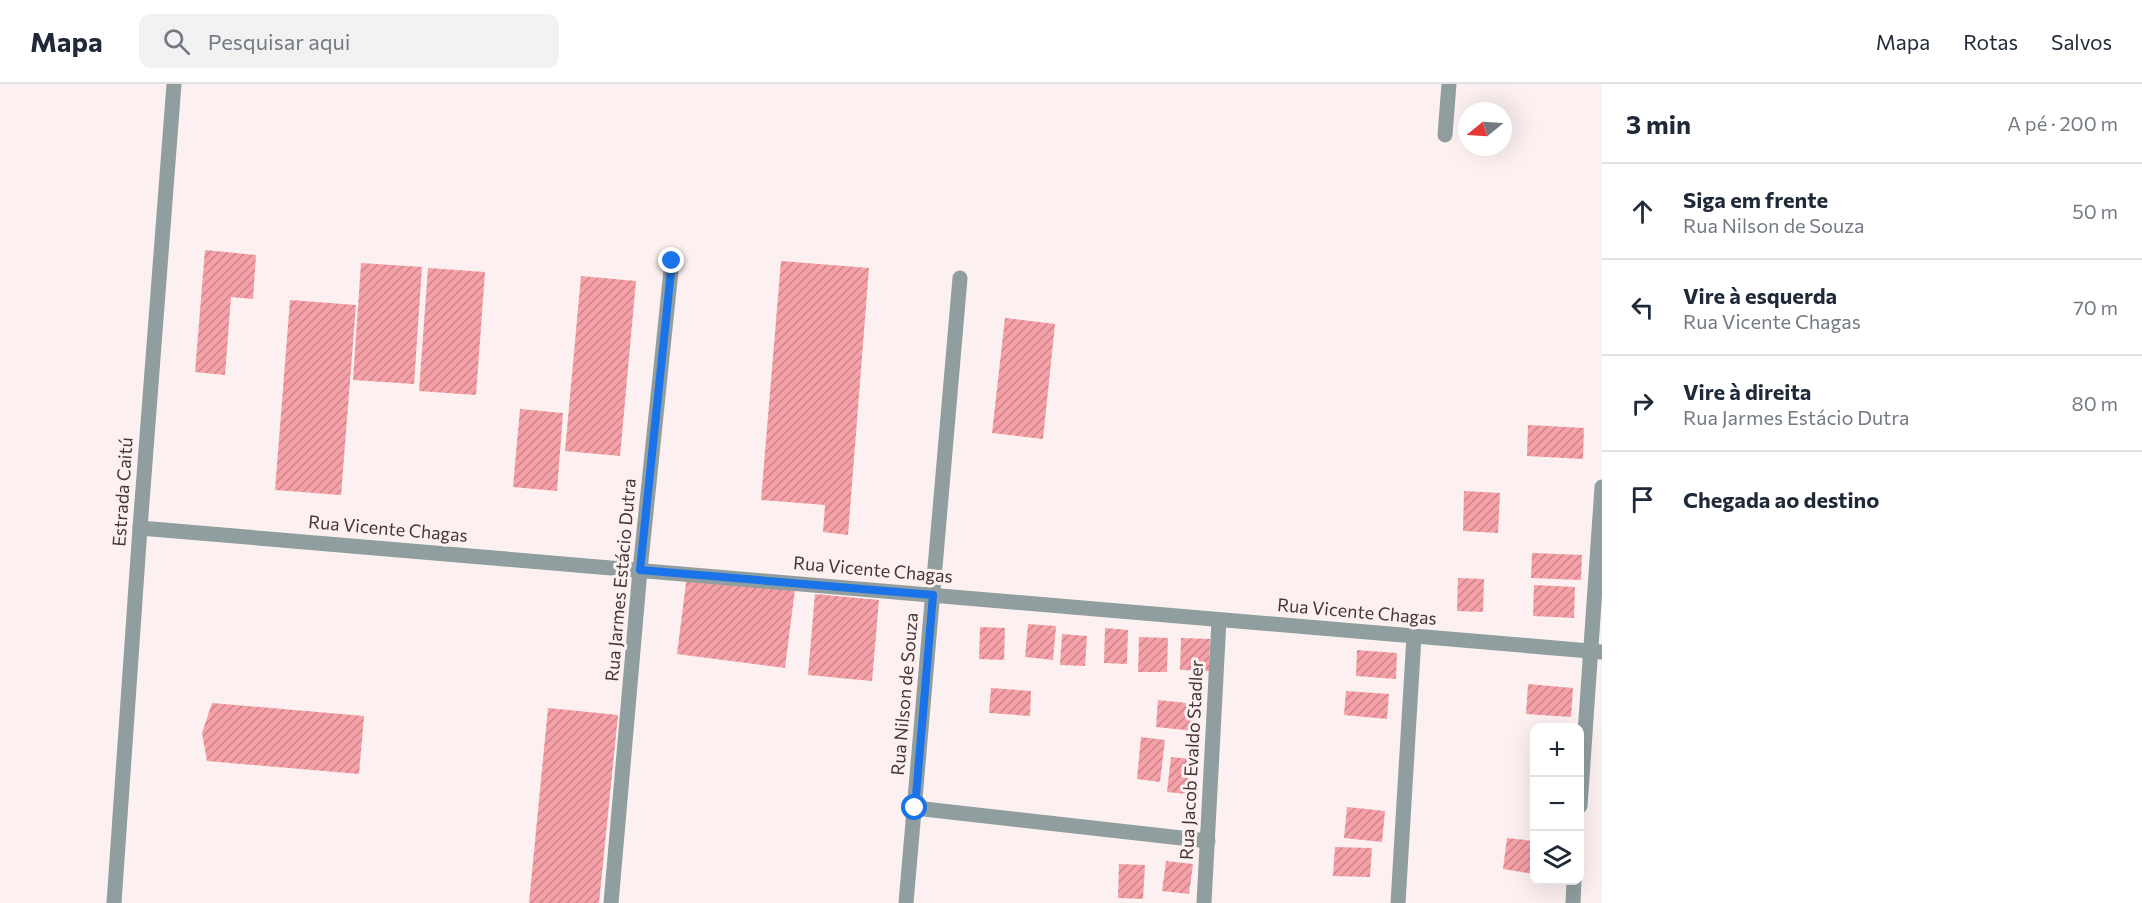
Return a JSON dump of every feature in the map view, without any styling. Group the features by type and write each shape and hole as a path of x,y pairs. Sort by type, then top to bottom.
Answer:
{"street":[{"name":"Estrada Caitú","path":"114,903 174,84"},
{"path":"1444,135 1449,84"},
{"name":"Rua Jarmes Estácio Dutra","path":"611,903 640,570 672,261"},
{"name":"Rua Nilson de Souza","path":"906,903 960,278"},
{"path":"1583,777 1596,651 1602,487"},
{"name":"Rua Vicente Chagas","path":"140,528 1596,651"},
{"name":"Rua Jacob Evaldo Stadler","path":"1204,903 1220,620"},
{"path":"1398,903 1414,636"},
{"path":"915,808 1208,841"},
{"path":"1573,903 1574,885"}],"building":[{"path":"205,250 256,255 253,299 231,297 225,375 195,372"},
{"path":"781,261 869,268 848,535 823,532 825,505 761,500"},
{"path":"361,263 422,267 414,384 353,380"},
{"path":"428,268 485,272 476,395 419,391"},
{"path":"581,276 636,281 620,456 565,451"},
{"path":"290,300 356,305 341,495 275,490"},
{"path":"1005,318 1055,324 1043,439 992,433"},
{"path":"520,409 563,413 557,491 513,487"},
{"path":"1528,425 1584,428 1583,459 1527,456"},
{"path":"1464,491 1500,493 1498,533 1463,531"},
{"path":"1532,553 1582,555 1581,580 1531,578"},
{"path":"687,575 795,589 785,668 677,654"},
{"path":"1458,578 1484,579 1483,612 1457,611"},
{"path":"1534,585 1575,587 1574,618 1533,616"},
{"path":"815,594 879,600 872,681 808,675"},
{"path":"1028,624 1056,626 1053,660 1025,657"},
{"path":"980,627 1005,628 1004,660 979,659"},
{"path":"1105,628 1128,630 1127,664 1104,663"},
{"path":"1062,634 1087,636 1085,666 1060,665"},
{"path":"1139,637 1168,638 1167,672 1138,672"},
{"path":"1181,638 1210,639 1209,671 1180,670"},
{"path":"1357,650 1397,653 1396,679 1356,676"},
{"path":"1528,684 1573,688 1571,717 1526,714"},
{"path":"991,688 1031,691 1030,716 989,713"},
{"path":"1346,691 1389,694 1387,719 1344,715"},
{"path":"1158,700 1197,704 1194,731 1156,727"},
{"path":"212,703 364,716 359,774 207,761 202,733"},
{"path":"548,708 618,715 599,903 529,903"},
{"path":"1141,737 1165,740 1160,782 1137,779"},
{"path":"1171,757 1191,759 1187,794 1167,792"},
{"path":"1347,807 1385,811 1382,842 1344,838"},
{"path":"1507,838 1530,841 1530,873 1503,869"},
{"path":"1335,847 1372,848 1370,877 1333,876"},
{"path":"1166,861 1193,864 1189,894 1162,891"},
{"path":"1119,864 1145,865 1143,899 1118,898"}],"route":[{"path":"672,261 640,570 933,595 915,808"}]}
